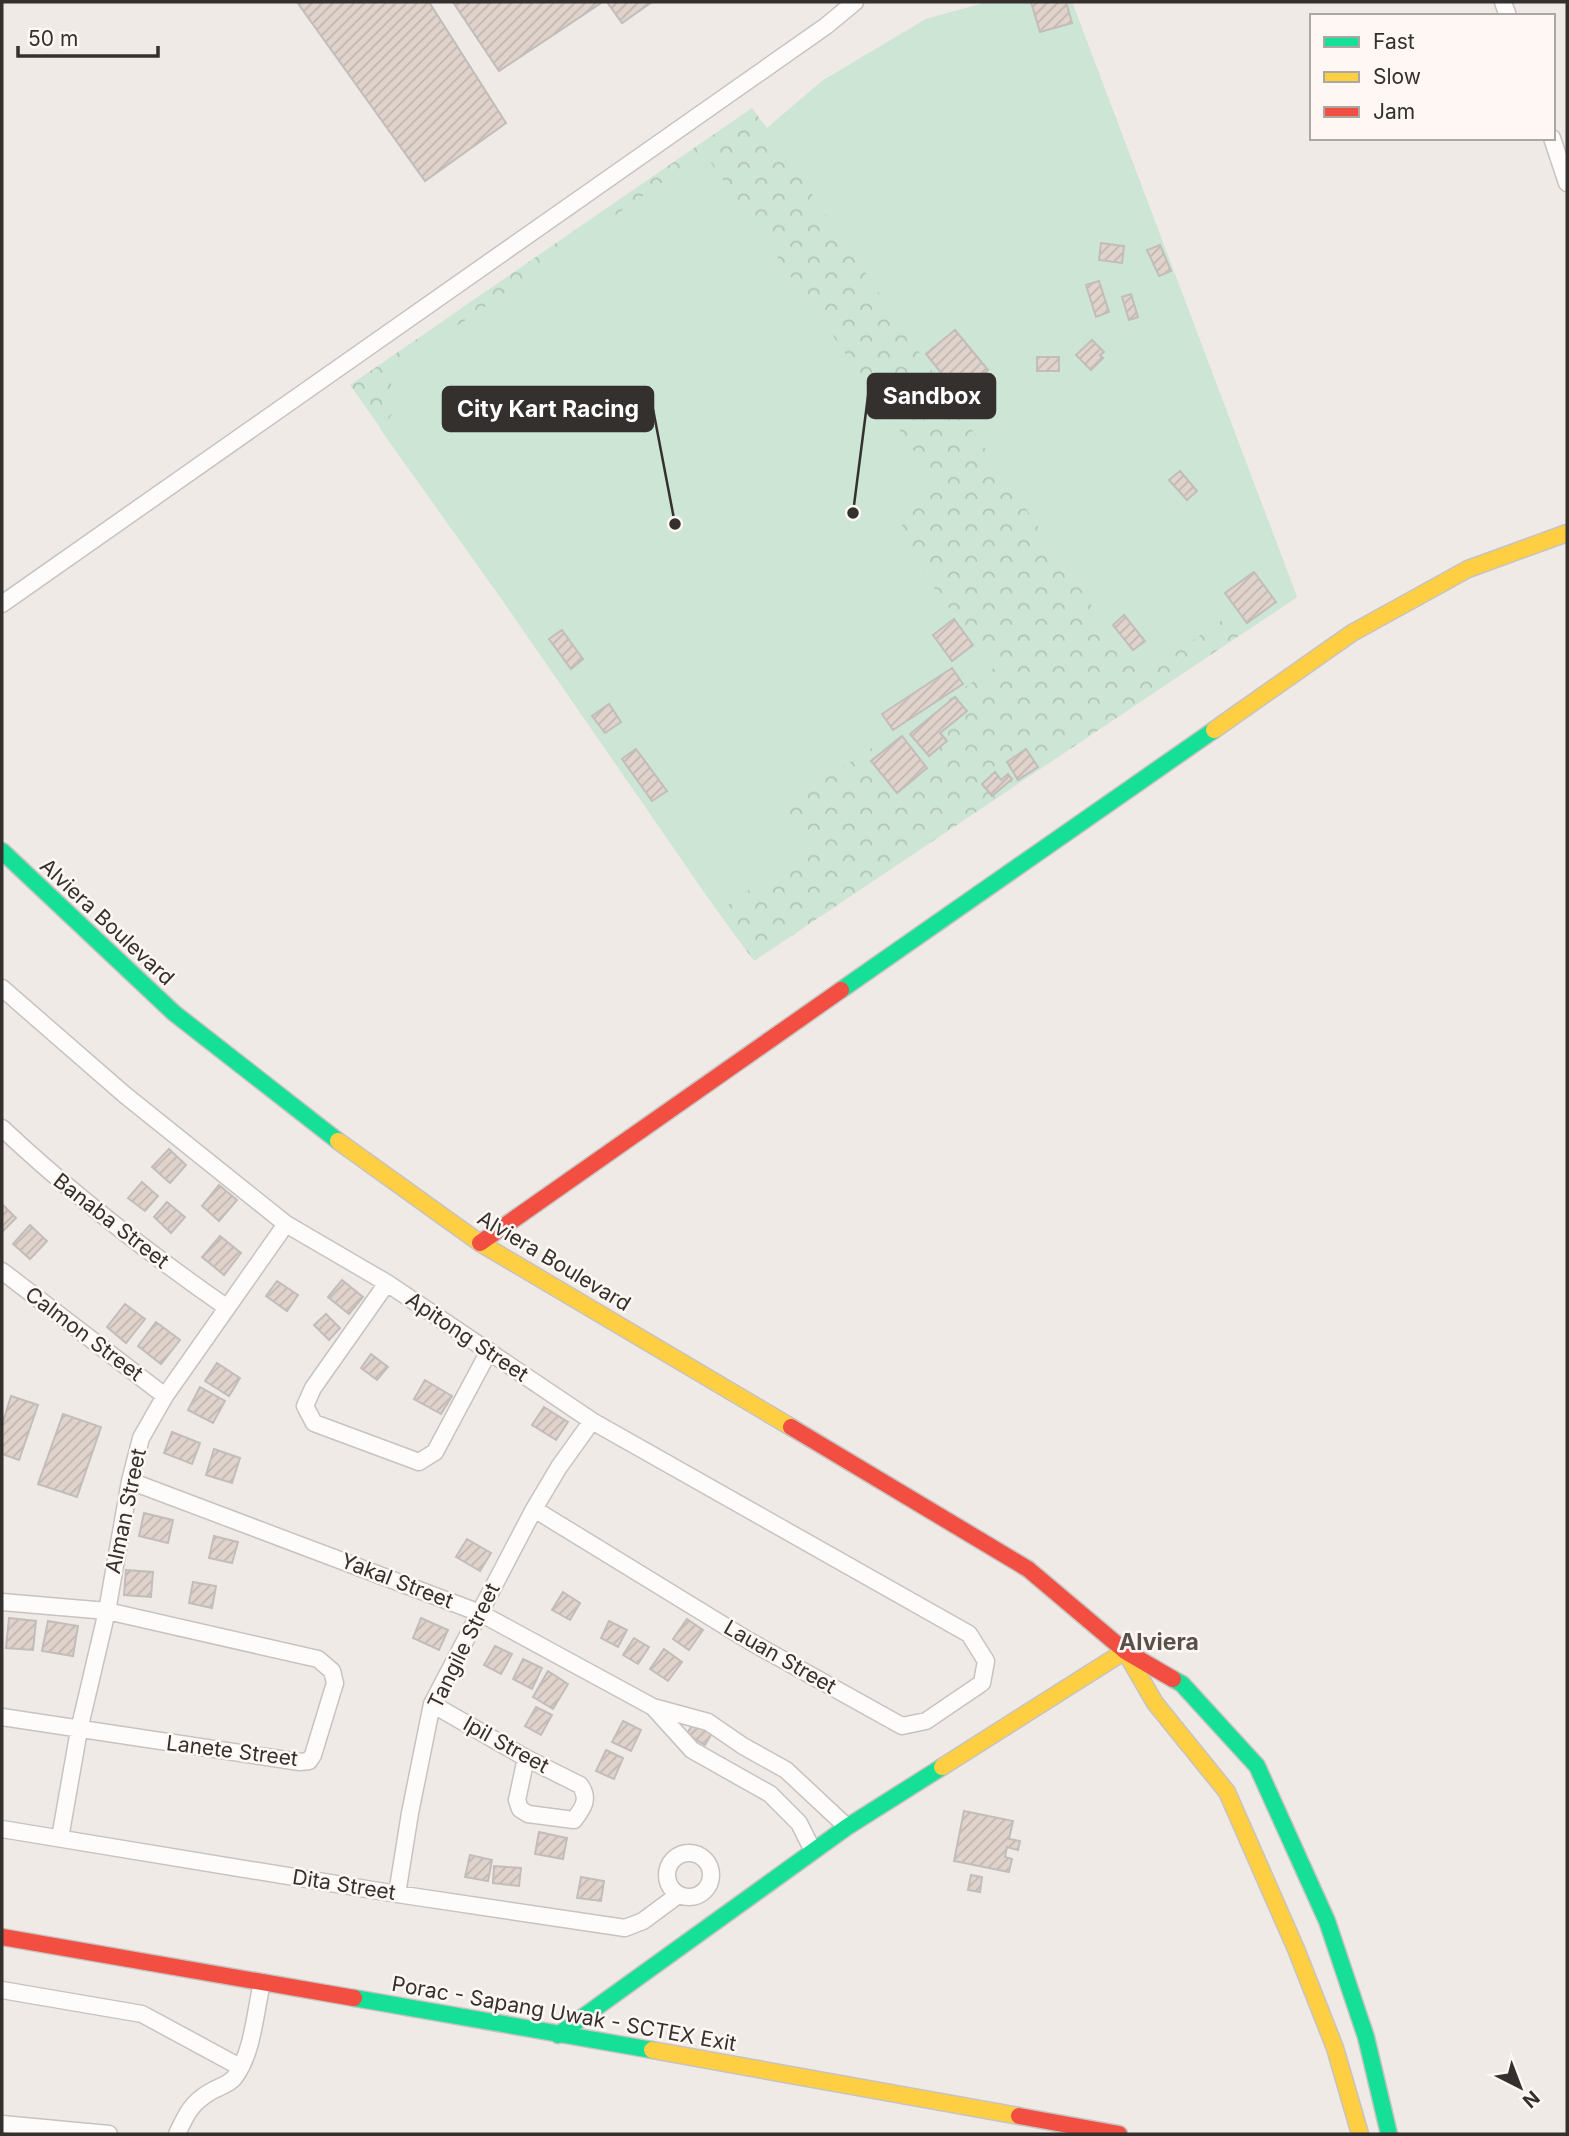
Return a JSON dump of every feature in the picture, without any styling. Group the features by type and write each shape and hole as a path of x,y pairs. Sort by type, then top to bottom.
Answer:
{"street":[{"path":"2,604 815,34 856,2"},
{"path":"1553,140 1567,183"},
{"path":"480,1243 1352,633 1468,569 1567,533"},
{"name":"Alviera Boulevard","path":"2,851 174,1013 346,1147 480,1243 1028,1569 1125,1651"},
{"name":"Apitong Street","path":"2,988 125,1095 286,1224 387,1283 592,1421 969,1634"},
{"name":"Banaba Street","path":"2,1128 67,1188 152,1255 226,1307"},
{"name":"Alman Street","path":"60,1838 79,1730 107,1611 130,1481 141,1438 165,1396 286,1224"},
{"name":"Calmon Street","path":"2,1271 165,1396"},
{"path":"387,1283 313,1388 305,1406 314,1423 419,1462 435,1452 489,1351"},
{"name":"Tangile Street","path":"397,1894 432,1704 534,1509 559,1467 592,1421"},
{"name":"Yakal Street","path":"130,1481 480,1613 653,1707 708,1723 786,1770 847,1827"},
{"name":"Lauan Street","path":"534,1509 751,1642 902,1726 926,1721 982,1683 986,1661 969,1634"},
{"path":"2,1602 107,1611"},
{"name":"Lanete Street","path":"79,1730 300,1762 309,1761 335,1682 332,1671 318,1659 107,1611"},
{"path":"558,2035 847,1827 1125,1651"},
{"path":"1125,1651 1155,1703 1227,1792 1296,1949 1335,2048 1360,2134"},
{"path":"1125,1651 1182,1684 1257,1766 1327,1921 1366,2037 1389,2134"},
{"name":"Ipil Street","path":"432,1704 580,1786 585,1793 585,1804 574,1820 528,1814 520,1809 517,1800 526,1758"},
{"name":"Yakal Street","path":"653,1707 692,1750 770,1794 799,1823 813,1852"},
{"path":"2,1717 79,1730"},
{"path":"729,1770 743,1746"},
{"name":"Dita Street","path":"2,1829 397,1894 625,1928 643,1921 678,1895"},
{"name":"Porac - Sapang Uwak - SCTEX Exit","path":"2,1937 1119,2134"},
{"path":"177,2134 188,2109 232,2080 240,2067 262,1983"},
{"path":"2,1990 142,2014 240,2067"},
{"path":"2,2124 109,2134"}],"green space":[{"path":"988,2 1072,2 1297,597 754,961 350,385 752,108 767,128 822,81 926,19"},
{"path":"988,2 1072,2 1297,597 1248,630 1231,614 1140,677 767,128 822,81 926,19"},
{"path":"704,153 941,489 905,507 899,541 994,668 780,808 810,847 718,912 503,601 380,429 394,412 390,373"}],"building":[{"path":"297,2 429,2 506,123 425,181"},
{"path":"453,2 600,2 601,3 499,71"},
{"path":"607,2 652,2 622,23"},
{"path":"1031,2 1066,2 1072,23 1040,32"},
{"path":"1101,243 1124,246 1122,263 1099,260"},
{"path":"1160,245 1171,271 1159,276 1147,250"},
{"path":"1099,281 1109,312 1096,317 1086,285"},
{"path":"1131,294 1138,317 1129,320 1122,297"},
{"path":"955,330 988,370 959,395 926,354"},
{"path":"1092,340 1104,352 1100,355 1103,358 1091,370 1076,355"},
{"path":"1037,357 1059,357 1059,371 1037,371"},
{"path":"1180,471 1197,491 1187,500 1169,480"},
{"path":"1254,572 1276,602 1247,623 1225,593"},
{"path":"1124,615 1145,641 1133,650 1113,625"},
{"path":"954,619 973,645 952,661 933,635"},
{"path":"562,630 583,659 571,669 549,639"},
{"path":"952,668 963,684 893,730 882,714"},
{"path":"955,697 967,711 940,733 947,741 929,756 910,734"},
{"path":"609,704 621,722 605,733 592,716"},
{"path":"902,736 927,768 897,793 871,761"},
{"path":"636,749 667,791 652,801 622,759"},
{"path":"1026,749 1038,767 1018,780 1007,762"},
{"path":"995,772 1001,780 1008,774 1012,779 992,796 982,784"},
{"path":"169,1149 186,1165 170,1183 152,1167"},
{"path":"142,1182 158,1196 145,1211 128,1198"},
{"path":"219,1185 237,1200 219,1221 202,1206"},
{"path":"167,1202 185,1217 171,1233 154,1217"},
{"path":"2,1204 16,1218 2,1232"},
{"path":"30,1225 47,1241 30,1259 13,1244"},
{"path":"220,1236 241,1253 224,1275 202,1257"},
{"path":"342,1280 363,1297 349,1314 328,1297"},
{"path":"277,1281 298,1295 287,1311 266,1296"},
{"path":"125,1304 145,1319 126,1343 107,1327"},
{"path":"326,1314 340,1328 329,1340 314,1325"},
{"path":"156,1322 180,1340 161,1364 138,1346"},
{"path":"371,1354 388,1367 377,1380 361,1368"},
{"path":"217,1363 240,1378 229,1396 205,1381"},
{"path":"425,1380 452,1396 441,1414 414,1399"},
{"path":"200,1387 225,1401 213,1423 188,1410"},
{"path":"11,1396 38,1405 19,1460 2,1454 2,1425"},
{"path":"544,1407 568,1422 556,1440 532,1425"},
{"path":"63,1414 101,1427 77,1497 38,1484"},
{"path":"172,1432 200,1443 192,1464 164,1453"},
{"path":"214,1449 240,1458 232,1483 206,1475"},
{"path":"144,1513 173,1520 168,1543 139,1536"},
{"path":"214,1536 238,1542 232,1563 209,1558"},
{"path":"467,1539 491,1553 480,1571 456,1557"},
{"path":"126,1570 153,1572 151,1597 124,1595"},
{"path":"193,1582 216,1586 212,1608 189,1603"},
{"path":"563,1592 580,1603 570,1620 552,1610"},
{"path":"9,1618 36,1621 33,1650 6,1648"},
{"path":"421,1618 448,1630 439,1650 413,1638"},
{"path":"687,1619 703,1630 689,1650 673,1639"},
{"path":"48,1621 78,1626 73,1656 42,1651"},
{"path":"609,1621 627,1630 618,1647 601,1638"},
{"path":"634,1638 649,1647 638,1664 623,1655"},
{"path":"495,1646 512,1654 501,1674 484,1665"},
{"path":"664,1649 682,1662 668,1681 650,1669"},
{"path":"523,1659 542,1668 532,1689 513,1679"},
{"path":"548,1671 568,1684 553,1709 533,1697"},
{"path":"536,1707 552,1715 541,1735 525,1726"},
{"path":"623,1721 641,1730 631,1751 612,1742"},
{"path":"694,1722 712,1733 705,1745 687,1734"},
{"path":"606,1750 623,1758 614,1779 596,1771"},
{"path":"964,1811 1013,1821 1009,1839 1020,1841 1018,1850 1007,1847 1005,1857 1012,1859 1009,1872 954,1861"},
{"path":"539,1832 567,1838 563,1859 535,1854"},
{"path":"470,1855 492,1860 488,1881 465,1877"},
{"path":"494,1866 521,1868 519,1886 493,1883"},
{"path":"971,1875 982,1877 980,1892 968,1890"},
{"path":"581,1877 604,1881 601,1901 577,1898"}],"traffic: fast":[{"path":"841,990 1214,730"},
{"path":"2,851 174,1013 338,1141"},
{"path":"1173,1679 1182,1684 1257,1766 1327,1921 1366,2037 1389,2134"},
{"path":"558,2035 847,1827 942,1767"},
{"path":"354,1998 652,2050"}],"traffic: slow":[{"path":"1214,730 1352,633 1468,569 1567,533"},
{"path":"338,1141 480,1243 791,1427"},
{"path":"942,1767 1125,1651"},
{"path":"1126,1653 1155,1703 1227,1792 1296,1949 1335,2048 1360,2134"},
{"path":"652,2050 1019,2116"}],"traffic: jam":[{"path":"480,1243 841,990"},
{"path":"791,1427 1028,1569 1125,1651 1173,1679"},
{"path":"2,1937 354,1998"},
{"path":"1019,2116 1119,2134"}],"place":[{"name":"Sandbox","path":"853,513"},
{"name":"City Kart Racing","path":"675,524"}],"district":[{"name":"Alviera","path":"1159,1642"}]}
